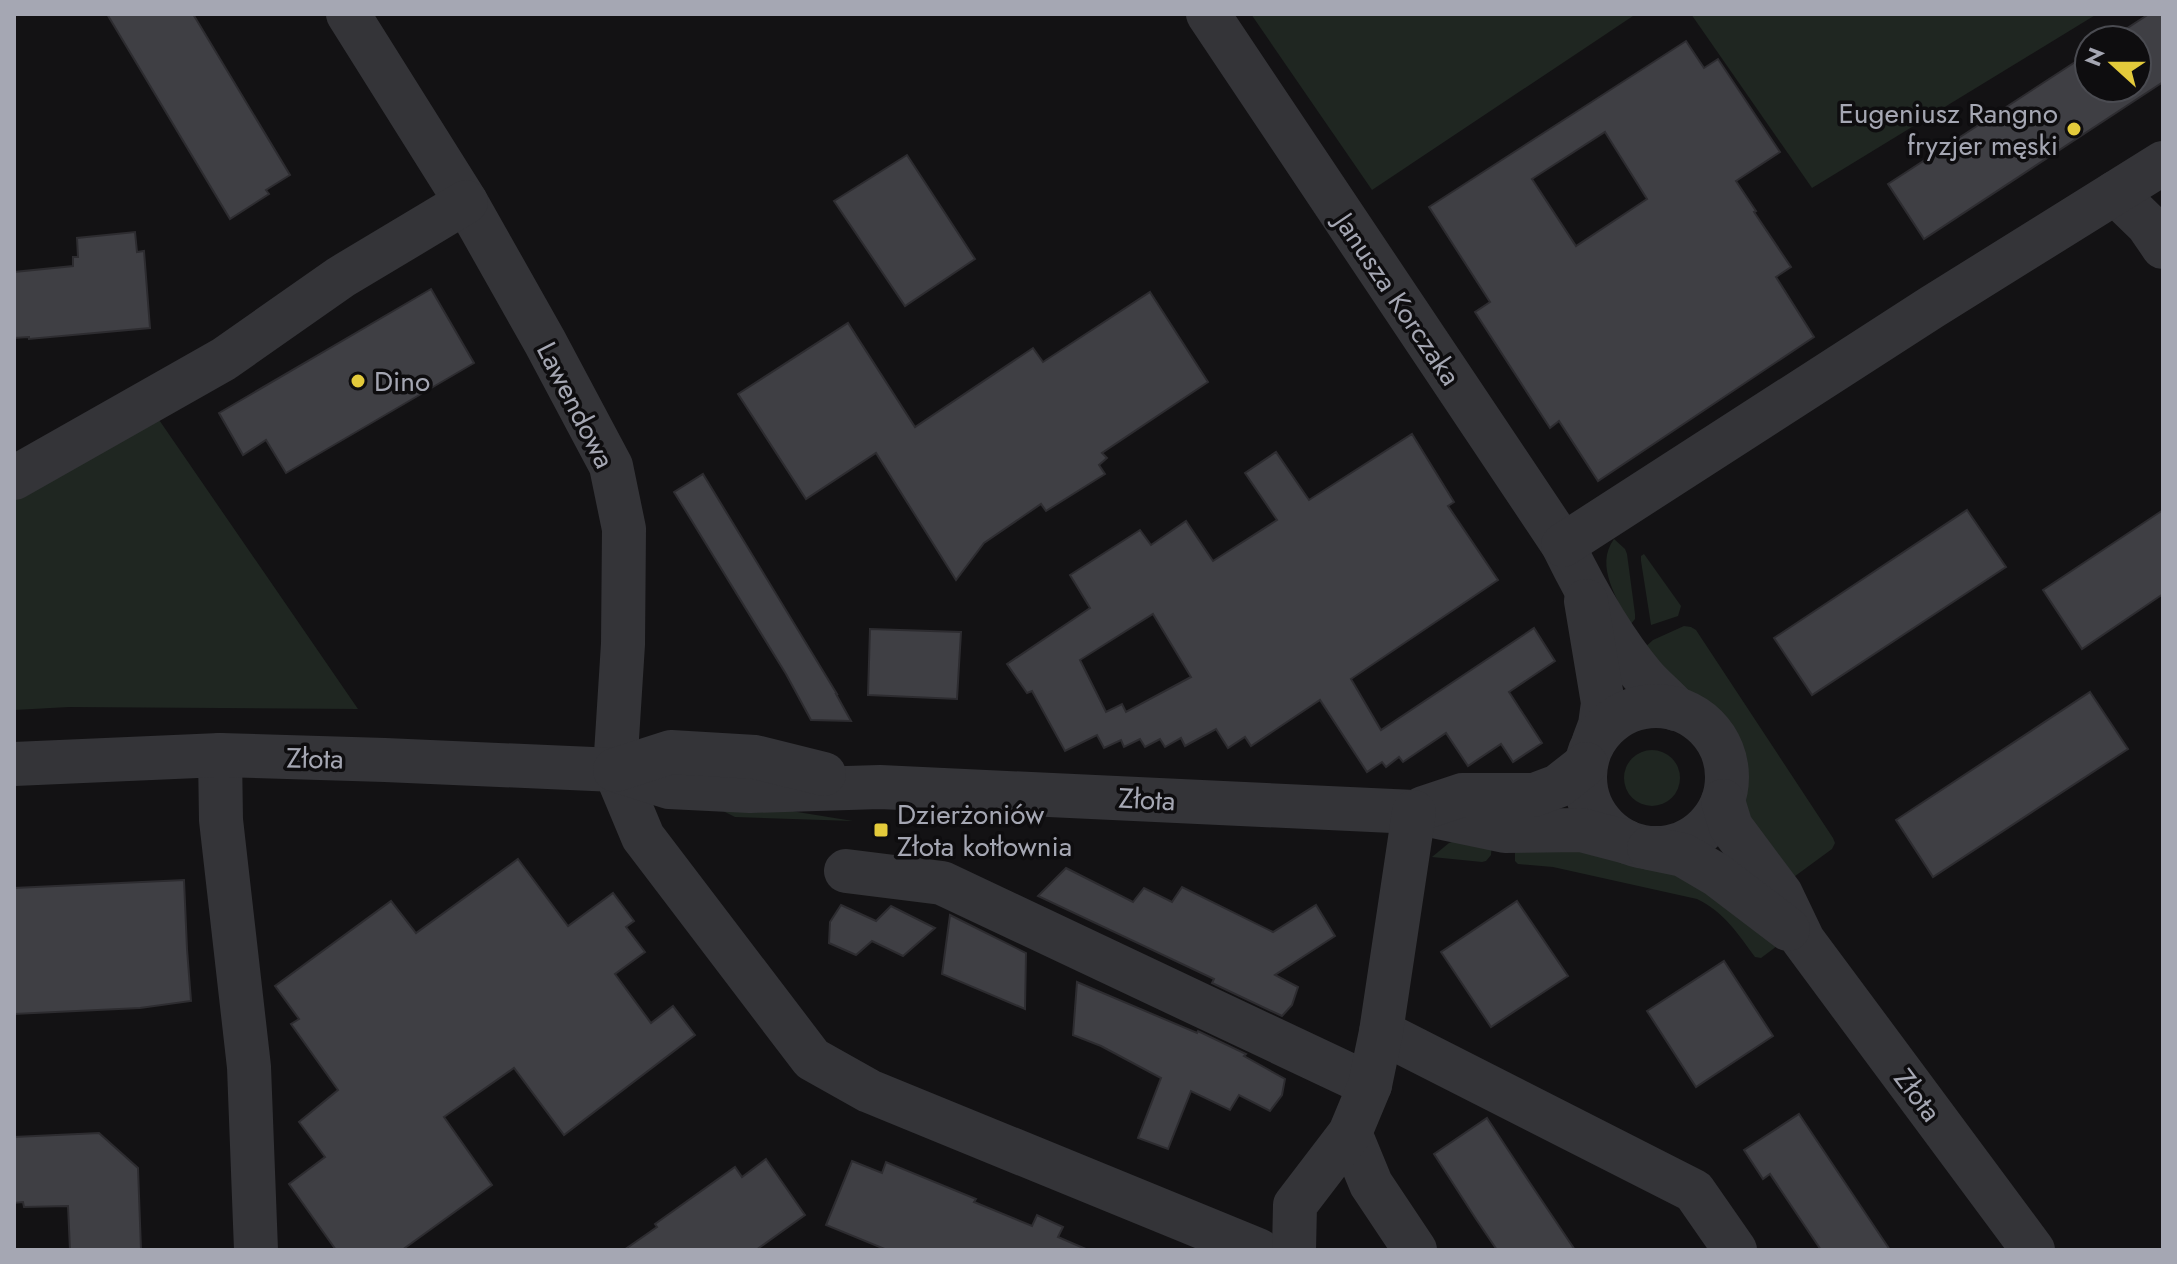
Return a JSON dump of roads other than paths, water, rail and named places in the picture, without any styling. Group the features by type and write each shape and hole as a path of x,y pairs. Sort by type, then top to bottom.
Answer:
{"street":[{"name":"Lawendowa","path":"348,14 466,202 611,466 624,529 623,644 615,770"},
{"name":"Janusza Korczaka","path":"1208,14 1563,545 1583,587 1645,677 1676,709"},
{"path":"1563,545 1932,307 2163,163"},
{"path":"2115,193 2148,225 2163,247"},
{"path":"14,478 224,359 341,277 466,202"},
{"name":"Janusza Korczaka","path":"1583,587 1603,703 1600,725 1590,752"},
{"path":"1653,706 1676,709 1694,717 1709,729 1719,745 1726,763 1727,782 1723,801 1712,821 1694,837 1673,846 1638,845 1607,829 1593,810 1585,787 1590,752 1609,723 1630,710 1653,706"},
{"name":"Złota","path":"1414,812 1462,795 1534,795 1558,786 1590,752"},
{"path":"220,755 221,820 249,1067 256,1250"},
{"name":"Złota","path":"14,764 220,755 385,760 615,770 669,787 750,791 880,787 1414,812 1505,831 1581,830 1683,855 1717,875 1803,940"},
{"path":"615,770 643,837 812,1059 869,1091 1258,1250"},
{"name":"Złota","path":"1723,801 1731,827 1781,894 1803,940 2033,1250"},
{"path":"1294,1250 1295,1205 1350,1133 1370,1085 1381,1032 1414,812"},
{"path":"846,871 942,883 1370,1085"},
{"path":"1381,1032 1694,1191 1735,1250"},
{"path":"1350,1133 1371,1184 1415,1250"}],"place":[{"name":"Eugeniusz Rangno fryzjer męski","path":"2074,129"},
{"name":"Dino","path":"358,381"},
{"name":"Dzierżoniów Złota kotłownia","path":"881,830"}]}
